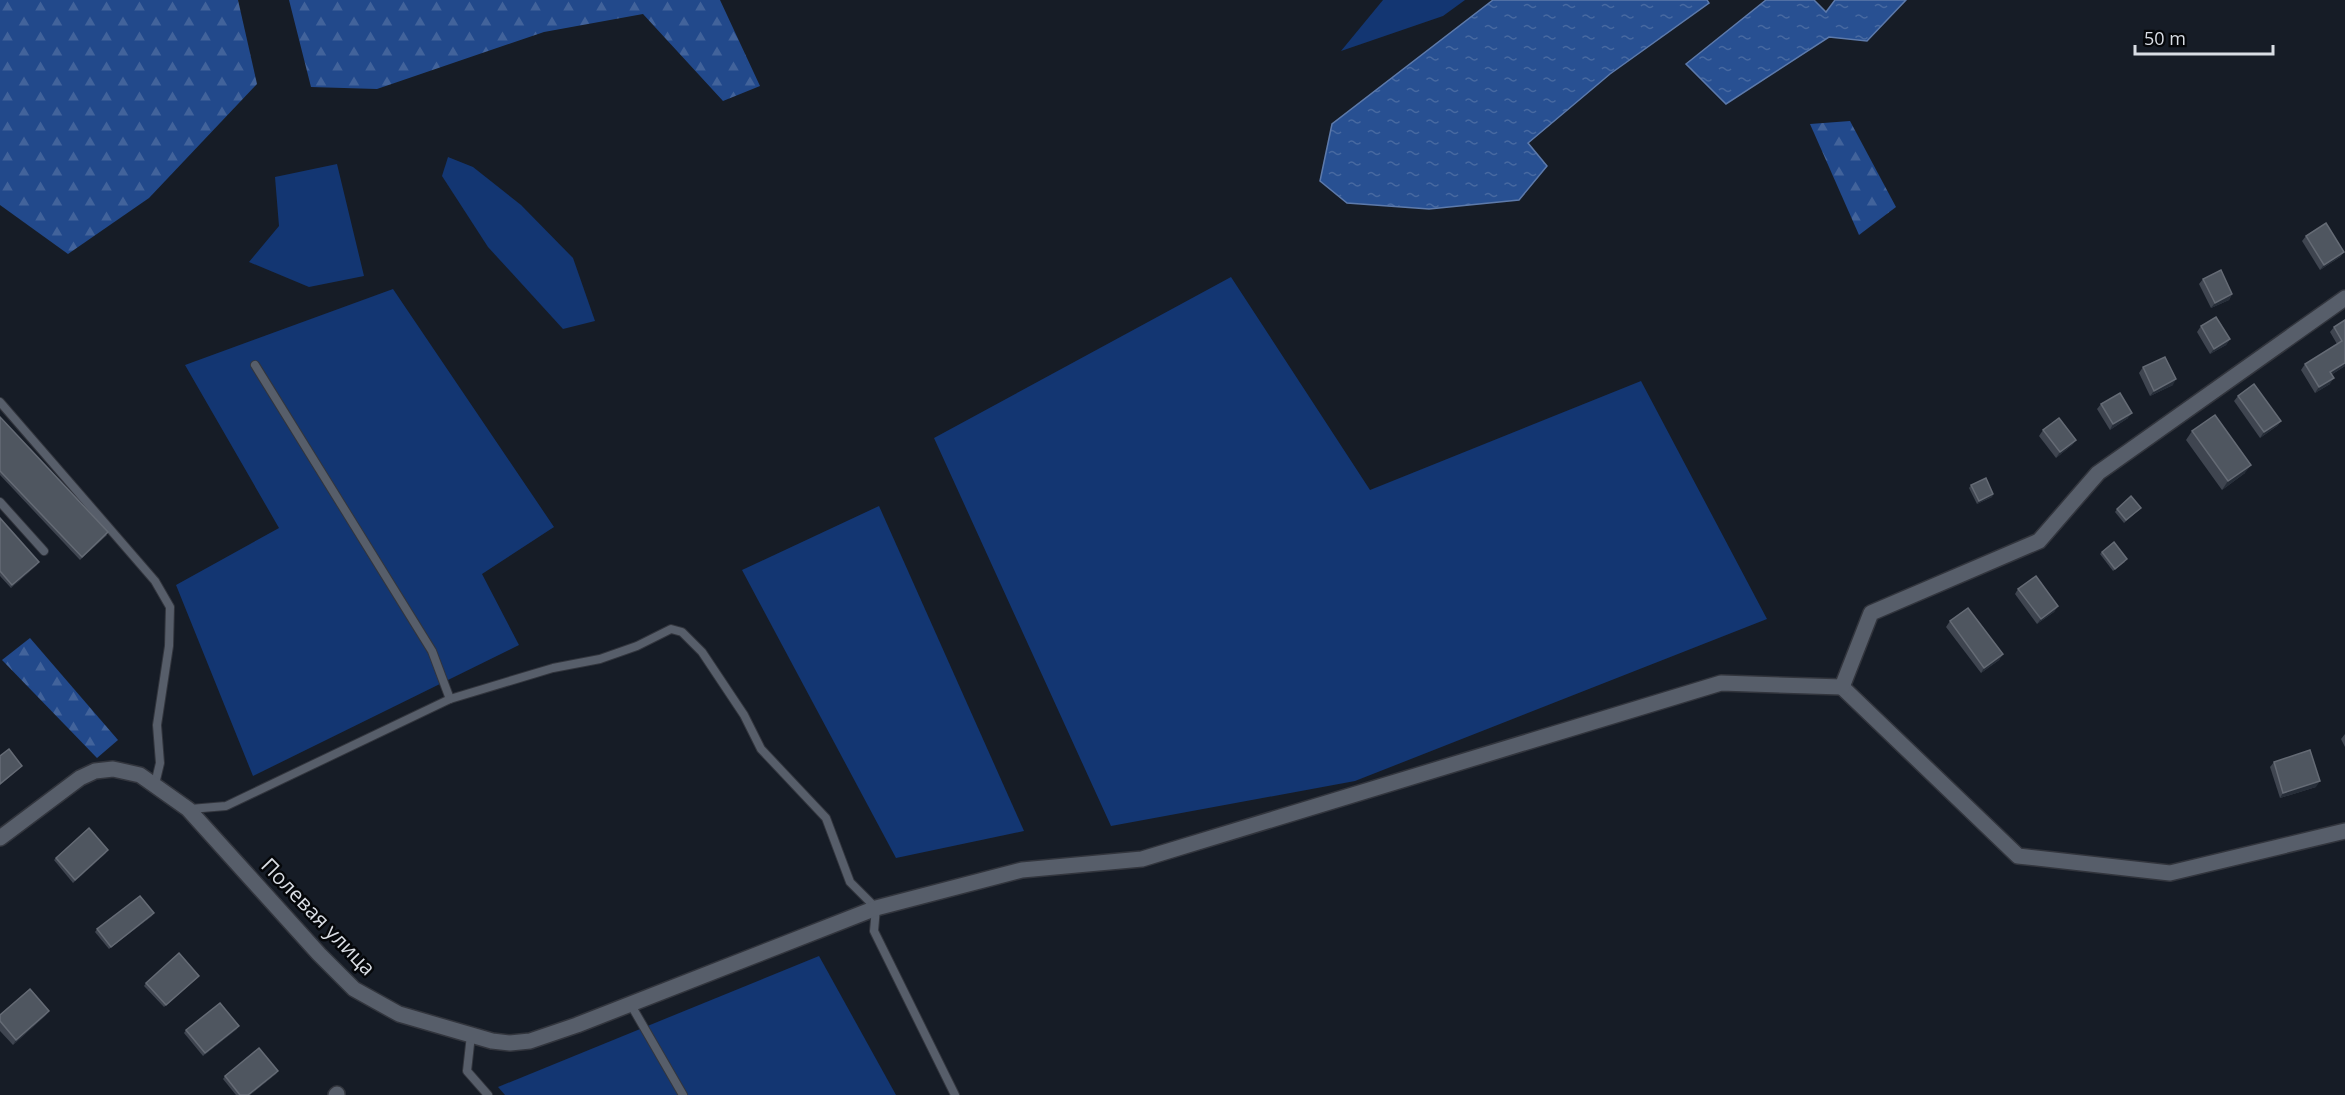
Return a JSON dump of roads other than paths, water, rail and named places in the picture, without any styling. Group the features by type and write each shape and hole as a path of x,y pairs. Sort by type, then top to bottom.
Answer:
{"street":[{"path":"2345,298 2098,473 2039,541 1871,613 1842,687 2018,856 2170,873 2345,831"},
{"name":"Полевая улица","path":"0,838 80,778 95,771 122,771 140,775 188,809 319,954 354,989 399,1014 492,1041 530,1041 631,1005 876,908 1022,870 1142,859 1720,683 1842,687"}],"lane":[{"path":"255,365 432,651 450,699"},
{"path":"0,402 155,581 170,607 169,646 157,724 160,763 155,784"},
{"path":"0,502 44,551"},
{"path":"188,809 226,806 450,699 553,668 600,659 637,646 671,629 682,632 702,652 744,715 761,748 826,818 850,882 876,908 874,931 955,1095"},
{"path":"631,1005 683,1095"},
{"path":"471,1035 467,1071 488,1095"}],"water":[{"path":"1493,0 1707,0 1709,3 1610,74 1528,143 1547,166 1519,200 1429,209 1347,203 1320,181 1332,124"},
{"path":"1766,0 1814,0 1826,12 1835,0 1906,0 1867,41 1829,37 1726,104 1686,64"}]}
